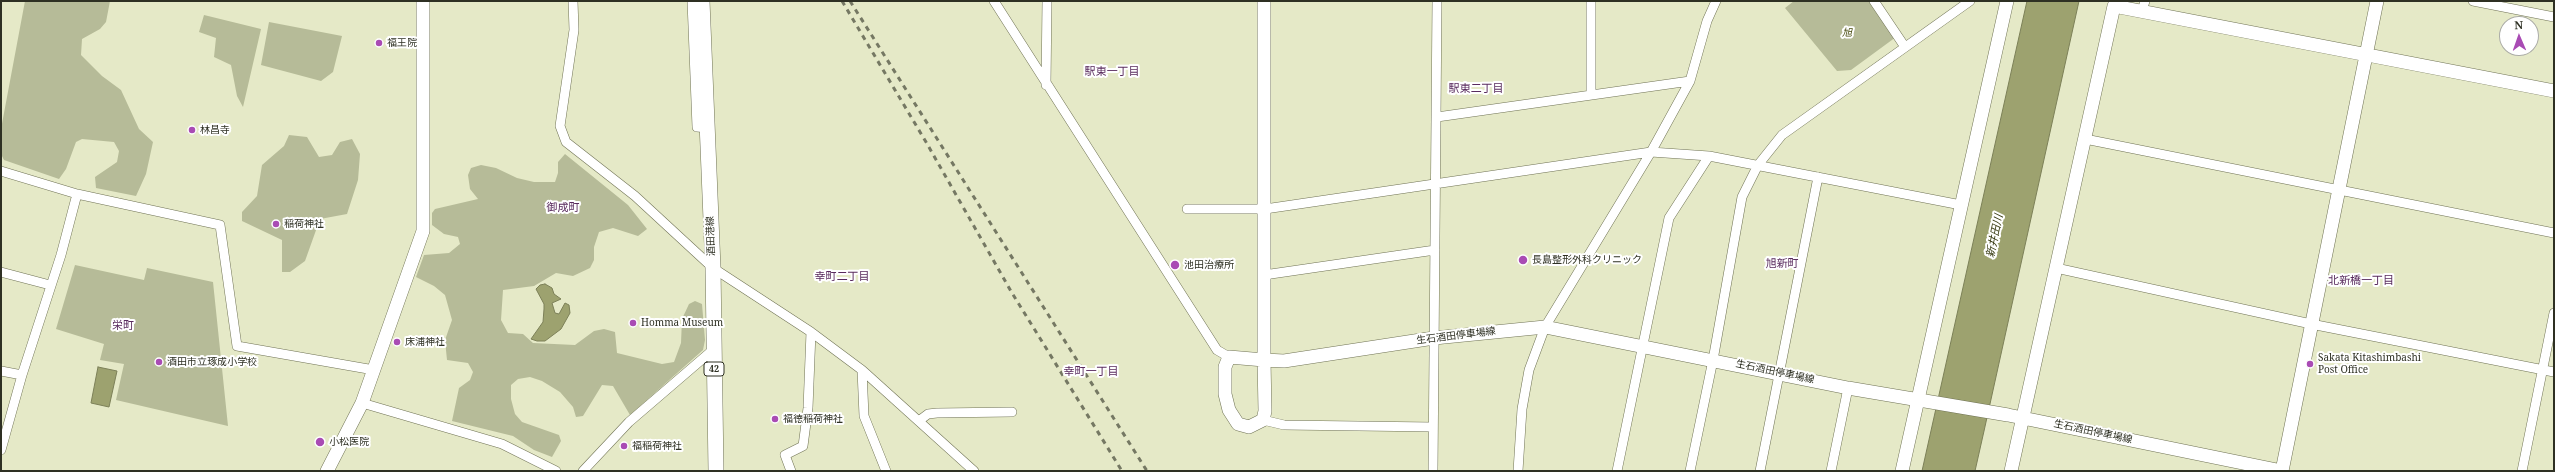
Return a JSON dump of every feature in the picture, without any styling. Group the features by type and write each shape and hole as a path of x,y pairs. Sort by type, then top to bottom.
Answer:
{"main road":[{"name":"酒田港線","path":"702,1 708,128 716,471"}],"street":[{"path":"327,471 362,403 423,231 423,1"},
{"path":"573,1 574,30 560,126 566,142 635,196 712,268 811,332 862,370 920,420 974,471"},
{"path":"692,1 696,127 708,128"},
{"path":"994,1 1046,85 1217,350 1229,357 1225,367 1225,387 1229,410 1238,424 1249,427 1263,420 1284,425 1433,427"},
{"path":"1046,85 1047,1"},
{"path":"1263,420 1265,411 1264,1"},
{"path":"1433,471 1437,1"},
{"path":"1591,1 1591,95"},
{"path":"1518,471 1522,409 1529,370 1545,327 1651,152 1690,80 1706,21 1716,1"},
{"path":"1874,1 1905,47"},
{"path":"1690,471 1713,360 1742,197 1758,165 1782,134 1970,1"},
{"path":"1902,471 1923,401 1961,205 2007,1"},
{"path":"2282,471 2377,1"},
{"path":"2473,1 2554,17"},
{"path":"2011,471 2114,6 2144,6 2366,54 2554,91"},
{"path":"1437,117 1690,80"},
{"path":"2084,139 2554,233"},
{"path":"1187,209 1265,208 1651,152 1709,156 1961,205"},
{"path":"1617,471 1669,218 1709,156"},
{"path":"1,171 77,194 220,225 237,346 374,370"},
{"path":"1760,471 1818,177"},
{"path":"1,450 2,437 50,285 61,255 77,194"},
{"path":"1264,275 1435,250"},
{"path":"2056,268 2311,324 2554,372"},
{"path":"1,272 50,285"},
{"path":"2522,471 2554,313"},
{"name":"生石酒田停車場線","path":"1229,357 1284,361 1434,338 1545,327 1779,372 1848,388 2008,415 2282,471"},
{"path":"791,471 785,455 803,446 808,408 811,332"},
{"path":"583,471 629,422 714,349"},
{"path":"862,370 864,416 886,471"},
{"path":"1,371 22,375"},
{"path":"1831,471 1848,388"},
{"path":"362,403 502,444 556,471"},
{"path":"920,420 928,414 937,413 1012,412"}],"green space":[{"path":"25,1 110,1 106,22 100,29 82,39 81,55 102,76 121,90 139,129 153,142 146,174 136,196 96,188 95,177 117,162 119,151 114,142 82,139 76,142 66,169 59,179 4,160 1,154 1,129"},
{"name":"旭","path":"1794,1 1872,1 1896,37 1851,70 1837,71 1785,8"},
{"path":"204,15 261,29 243,107 237,96 231,65 214,57 216,38 199,32"},
{"path":"269,22 342,36 333,72 321,81 261,65"},
{"path":"289,135 307,137 319,157 332,155 340,142 352,139 360,154 358,180 347,214 320,219 305,261 290,272 282,272 282,240 242,221 242,212 257,196 262,165 284,146"},
{"path":"565,154 628,205 647,229 638,236 613,228 599,232 594,247 594,260 590,268 573,276 556,273 534,286 503,290 501,320 508,333 523,334 533,343 575,345 594,331 604,329 615,332 617,353 662,364 674,362 681,343 682,319 689,304 695,301 702,304 705,340 703,350 630,415 613,386 602,385 583,416 576,417 573,407 560,392 542,381 530,377 518,379 511,385 511,399 515,414 522,422 559,435 561,441 552,457 534,450 513,436 452,421 459,388 470,380 473,372 468,363 447,360 445,340 452,320 445,295 434,286 416,277 424,255 449,253 460,244 458,237 444,234 432,225 432,213 435,209 478,199 470,189 468,175 471,168 481,165 496,168 517,178 534,182 555,182 558,173 558,162"},
{"path":"75,265 144,280 147,268 213,282 228,426 116,400 124,364 100,360 104,344 56,329"}],"water":[{"name":"新井田川","path":"2027,1 2079,1 1975,471 1922,471"},
{"path":"545,284 552,288 554,294 561,299 552,303 555,313 559,314 565,303 569,305 570,313 561,329 545,341 537,341 531,339 543,322 544,304 536,289 540,285"},
{"path":"98,367 117,371 109,407 91,403"}],"railway":[{"path":"842,1 926,142 1012,293 1122,471"},
{"path":"850,1 1147,471"}],"place":[{"name":"福王院","path":"379,43"},
{"name":"林昌寺","path":"192,130"},
{"name":"稲荷神社","path":"276,224"},
{"name":"長島整形外科クリニック","path":"1523,260"},
{"name":"池田治療所","path":"1175,265"},
{"name":"Homma Museum","path":"633,323"},
{"name":"床浦神社","path":"397,342"},
{"name":"酒田市立琢成小学校","path":"159,362"},
{"name":"Sakata Kitashimbashi Post Office","path":"2310,364"},
{"name":"福徳稲荷神社","path":"775,419"},
{"name":"小松医院","path":"320,442"},
{"name":"福稲荷神社","path":"624,446"}],"district":[{"name":"駅東一丁目","path":"1112,72"},
{"name":"駅東二丁目","path":"1476,89"},
{"name":"御成町","path":"563,208"},
{"name":"旭新町","path":"1782,264"},
{"name":"幸町二丁目","path":"842,277"},
{"name":"北新橋一丁目","path":"2361,281"},
{"name":"栄町","path":"123,326"},
{"name":"幸町一丁目","path":"1091,372"}]}
